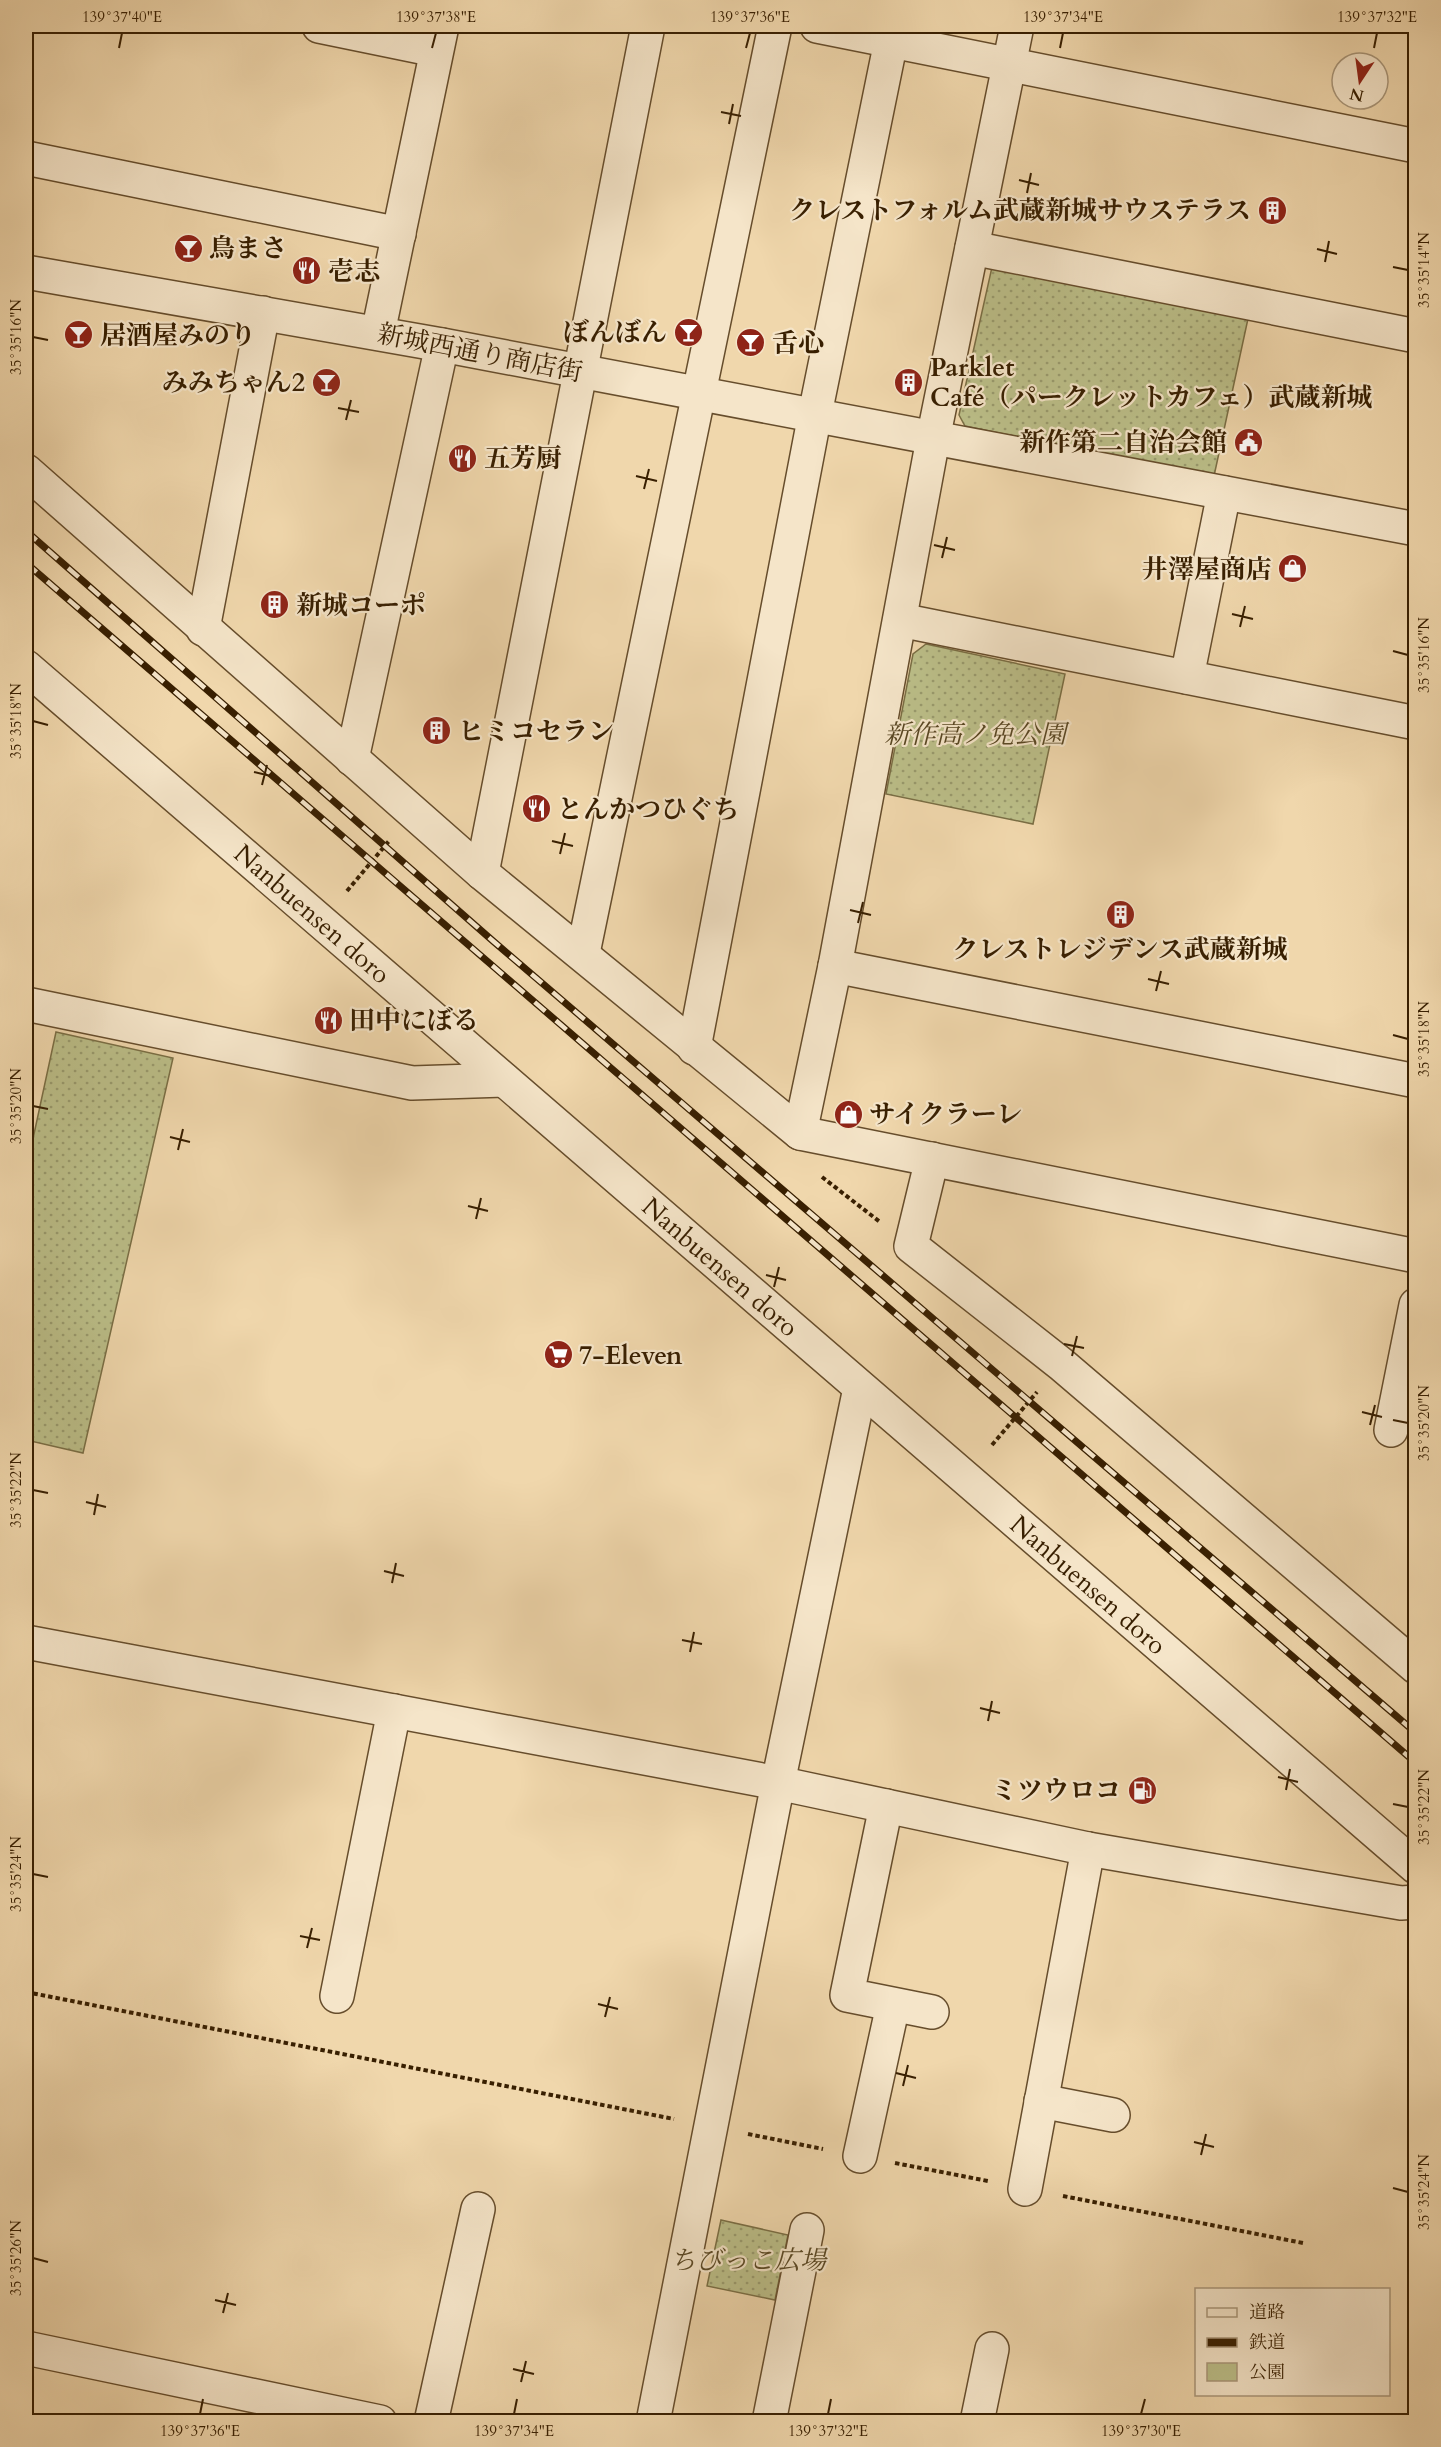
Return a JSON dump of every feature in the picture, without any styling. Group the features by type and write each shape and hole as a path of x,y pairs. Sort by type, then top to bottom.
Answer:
{"street":[{"path":"319,26 439,38 378,333"},
{"path":"482,873 582,373 648,26"},
{"path":"583,953 775,26"},
{"path":"817,26 1416,146"},
{"path":"800,1133 835,966 933,439 1017,26"},
{"path":"694,1048 815,414 891,41"},
{"path":"26,158 399,234"},
{"path":"972,248 1416,336"},
{"name":"新城西通り商店街","path":"26,272 378,333 1416,529"},
{"path":"203,629 263,313"},
{"path":"352,759 442,345"},
{"path":"26,471 482,873 583,953 694,1048 800,1133 1416,1256"},
{"path":"1187,677 1224,493"},
{"path":"900,620 1416,723"},
{"name":"Nanbuensen doro","path":"26,666 1416,1867"},
{"path":"835,966 1416,1081"},
{"path":"26,1004 412,1083 504,1080"},
{"path":"932,1159 911,1246 1061,1364 1416,1667"},
{"path":"1391,1430 1416,1305"},
{"path":"653,2421 778,1783 860,1388"},
{"path":"26,1642 778,1783 1088,1849 1401,1904 1416,1902"},
{"path":"337,1996 394,1711"},
{"path":"886,1806 847,1995 932,2012"},
{"path":"1025,2189 1088,1849"},
{"path":"860,2156 893,2005"},
{"path":"1041,2101 1113,2115"},
{"path":"431,2421 478,2209"},
{"path":"769,2421 807,2230"},
{"path":"26,2348 333,2417 380,2421"},
{"path":"976,2421 992,2349"}],"path":[{"path":"347,891 413,813"},
{"path":"800,1133 795,1156 911,1246"},
{"path":"992,1445 1061,1364"},
{"path":"26,1992 677,2120"}],"green space":[{"path":"992,267 1249,314 1214,476 965,426 959,415"},
{"name":"新作高ノ免公園","path":"926,644 1065,674 1033,824 886,794 913,654"},
{"path":"56,1032 173,1058 83,1453 26,1440 26,1171"},
{"name":"ちびっこ広場","path":"721,2220 788,2235 775,2300 707,2286"}],"railway":[{"path":"26,531 493,941 1416,1733"},
{"path":"26,563 1416,1763"}],"place":[{"name":"クレストフォルム武蔵新城サウステラス","path":"1272,210"},
{"name":"鳥まさ","path":"188,248"},
{"name":"壱志","path":"307,271"},
{"name":"ぼんぼん","path":"688,332"},
{"name":"居酒屋みのり","path":"79,335"},
{"name":"舌心","path":"751,343"},
{"name":"みみちゃん2","path":"326,382"},
{"name":"Parklet Café（パークレットカフェ）武蔵新城","path":"909,382"},
{"name":"新作第二自治会館","path":"1248,442"},
{"name":"五芳厨","path":"463,458"},
{"name":"井澤屋商店","path":"1293,569"},
{"name":"新城コーポ","path":"275,605"},
{"name":"ヒミコセラン","path":"437,731"},
{"name":"とんかつひぐち","path":"536,809"},
{"name":"クレストレジデンス武蔵新城","path":"1120,915"},
{"name":"田中にぼる","path":"328,1020"},
{"name":"サイクラーレ","path":"848,1114"},
{"name":"7-Eleven","path":"558,1355"},
{"name":"ミツウロコ","path":"1142,1790"}]}
